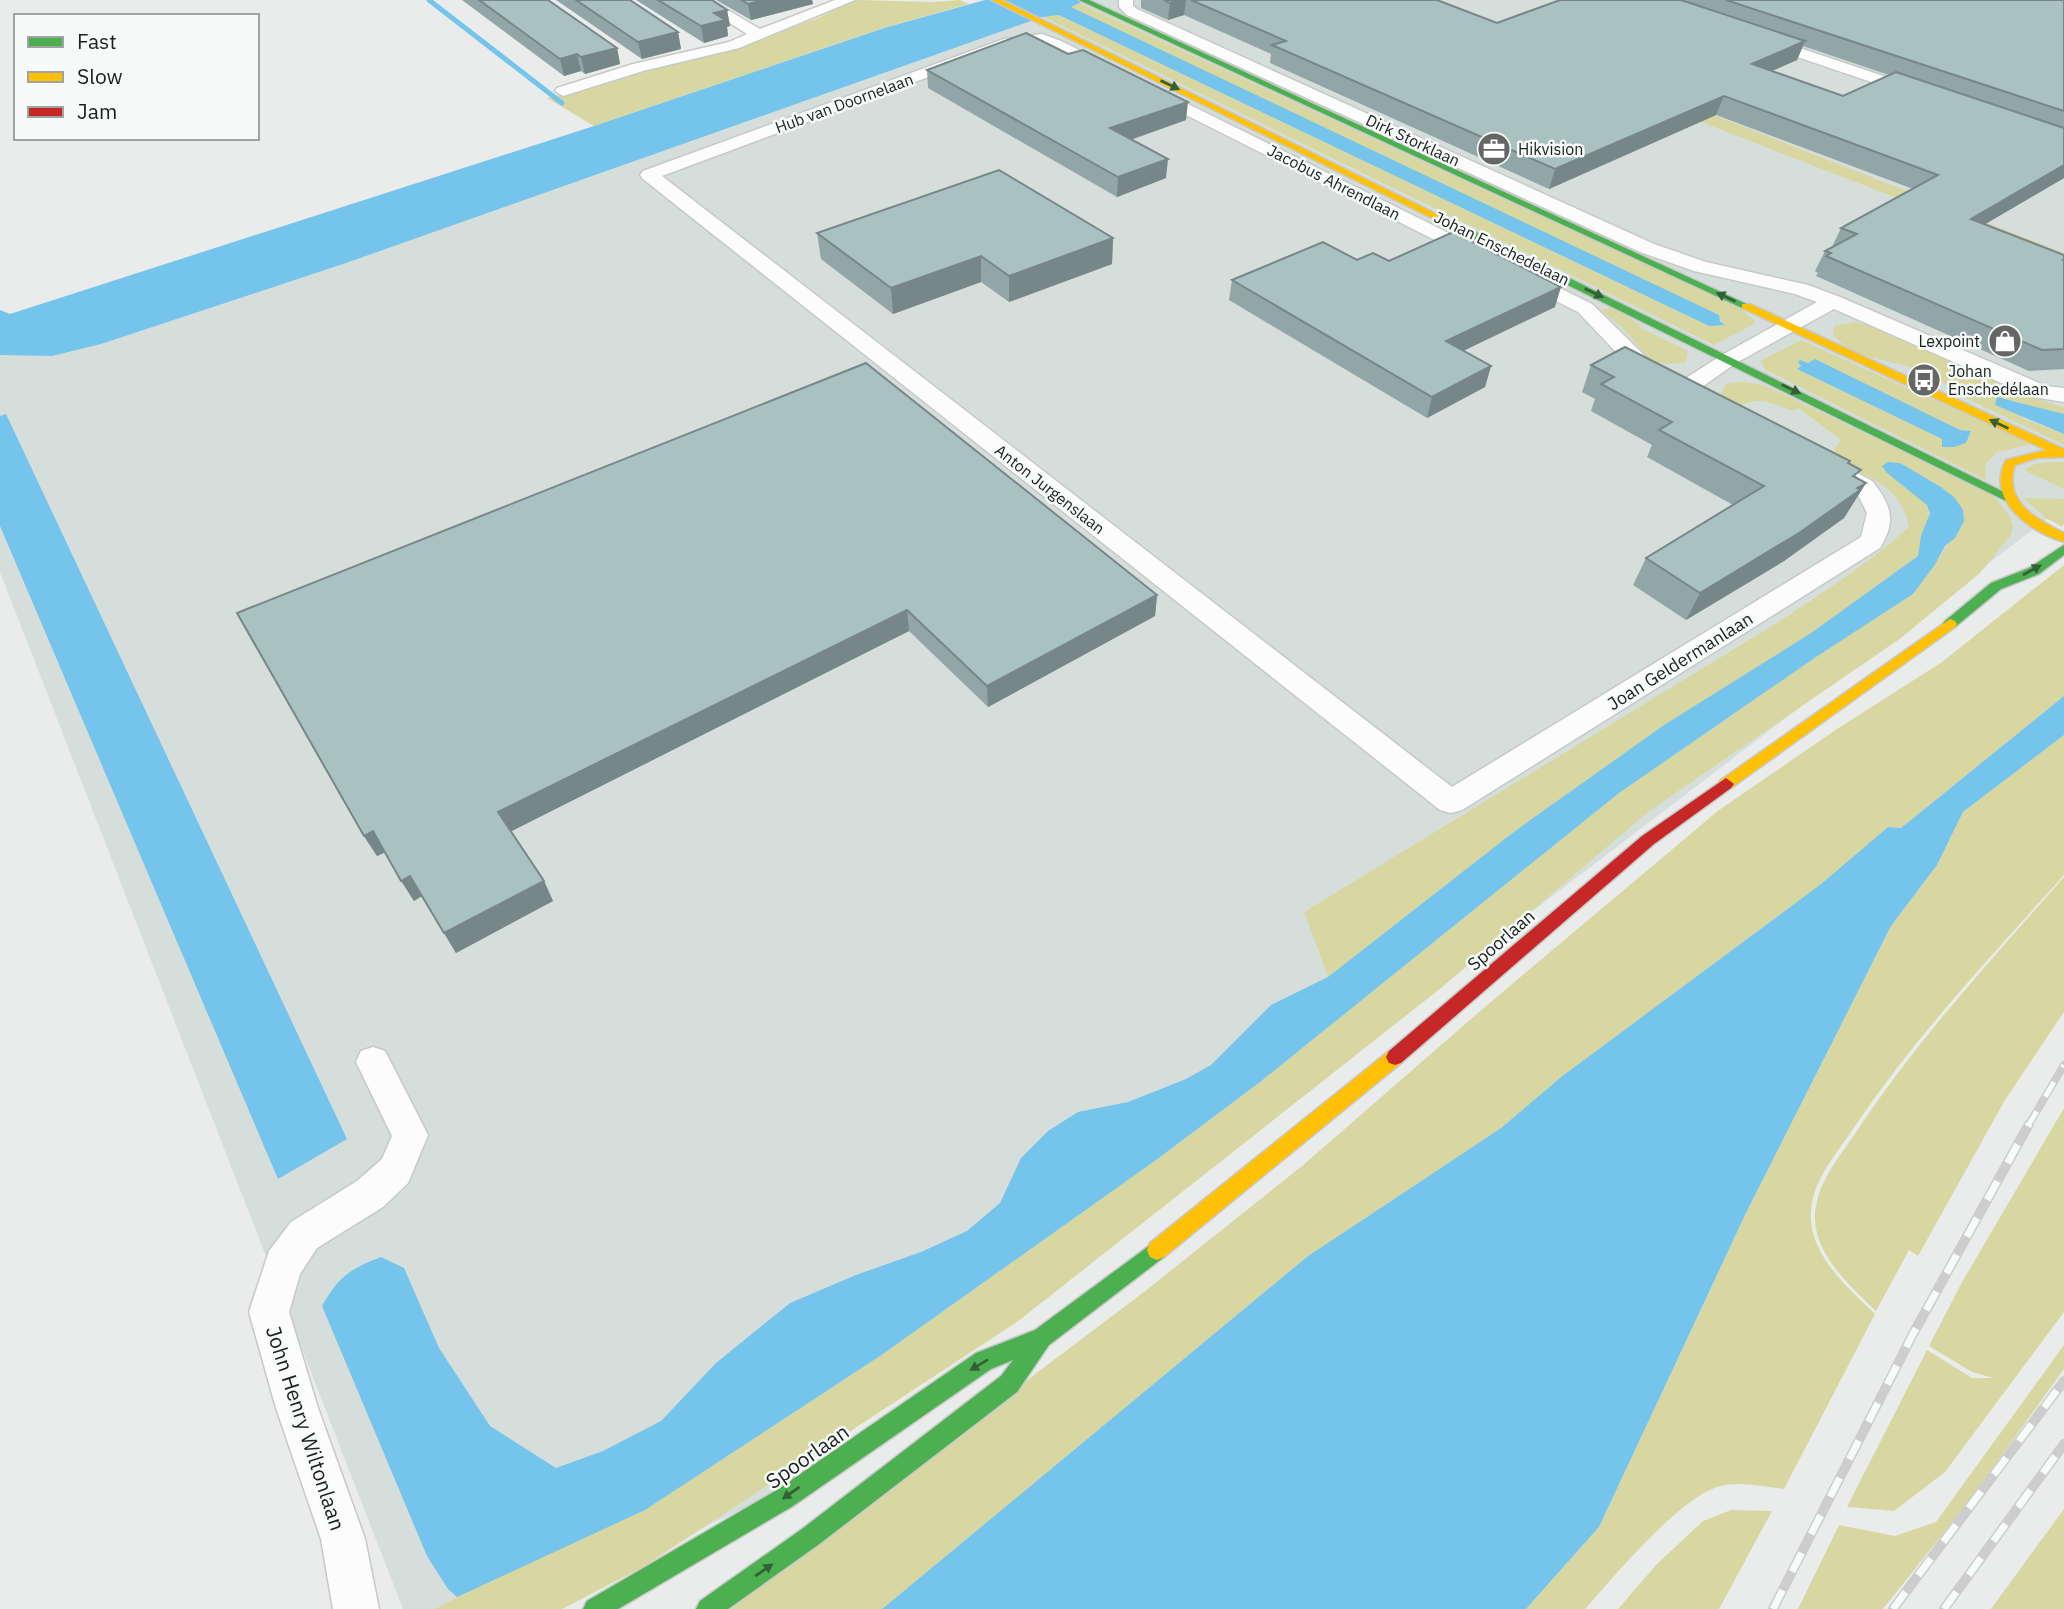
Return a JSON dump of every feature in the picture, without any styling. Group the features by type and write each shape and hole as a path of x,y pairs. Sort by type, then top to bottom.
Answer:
{"street":[{"path":"701,0 759,35"},
{"name":"Johan Enschedelaan","path":"996,0 1042,31 1729,359 2008,497 2030,520 2064,538"},
{"name":"Dirk Storklaan","path":"1126,0 1126,7 1132,12 1647,247 1701,267 1801,289 1833,300 2041,392 2064,395"},
{"path":"563,91 639,67 703,53 759,35 834,2"},
{"path":"1087,2 2063,453"},
{"name":"Hub van Doornelaan","path":"649,175 1042,31"},
{"name":"Jacobus Ahrendlaan","path":"1042,31 1056,44 1585,308 1644,368 1864,486 1876,501"},
{"path":"1750,36 1927,96"},
{"path":"684,41 703,53"},
{"path":"620,54 639,67"},
{"name":"Anton Jurgenslaan","path":"649,175 1451,802"},
{"path":"1685,388 1729,359 1833,300"},
{"path":"2008,497 2004,478 2010,463 2039,452 2063,453"},
{"name":"Joan Geldermanlaan","path":"1451,802 1871,542 1881,522 1876,501"},
{"path":"2026,538 2030,520"},
{"name":"Spoorlaan","path":"595,1609 785,1498 984,1361 1042,1338 1152,1254 1375,1074 1648,839 1922,646 1996,586 2034,571 2064,549"},
{"name":"Spoorlaan","path":"1996,586 2004,567"},
{"name":"John Henry Wiltonlaan","path":"356,1609 342,1539 297,1408 269,1312 283,1265 304,1235 370,1194 395,1171 404,1153 410,1135 373,1062"},
{"name":"Spoorlaan","path":"708,1609 810,1537 1009,1384 1042,1338"}],"shaded area":[{"path":"857,0 960,0 969,4 883,28 594,126 547,98 716,53 813,20"},
{"path":"1038,0 2064,0 2064,506 759,1501 533,1609 403,1609 0,572 0,346"},
{"path":"1079,3 1740,308 1755,321 1754,324 1714,345 1042,16 1059,15 1709,326 1724,325 1718,315 1070,7"},
{"path":"1575,73 1653,91 2064,253 2064,263"},
{"path":"1614,307 1640,325 1639,327 1688,351 1686,362 1665,364 1651,359 1620,326 1600,310"},
{"path":"1856,322 1877,328 2043,401 2064,407 2064,414 2047,412 2012,400 2022,418 2064,434 2064,445 1951,391 1952,387 1918,370 1848,348 1833,334 1834,326"},
{"path":"1801,340 2031,444 1997,452 1985,465 1986,480 1766,370 1760,361","holes":["1802,366 1960,430 1971,432 1966,443 1942,439 1797,369"]},
{"path":"1727,383 1764,385 1993,495 2009,515 2013,525 2011,535 1980,573 1901,638 1648,812 1441,988 1017,1322 643,1567 562,1609 435,1609 480,1585 645,1510 880,1356 1156,1160 1260,1082 1619,793 1816,657 1913,594 1964,522 1941,487 1900,463 1887,473 1918,496 1929,511 1918,556 1811,633 1664,725 1515,831 1328,977 1304,912 1780,621 1862,565 1909,527 1905,512 1889,491 1867,476 1828,458 1841,440 1798,408 1792,411 1757,401 1743,404 1737,409 1720,396"},
{"path":"2064,462 2064,489 2024,470 2035,464"},
{"path":"2023,498 2064,499 2062,527 2046,518"},
{"path":"2064,565 2064,696 1901,828 1888,827 1821,884 1561,1077 1501,1128 1308,1256 882,1609 724,1609 1144,1292 1302,1166 1486,1006 1719,810 1837,729 1942,662"},
{"path":"2064,735 2064,875 1954,998 1902,1062 1831,1160 1814,1194 1811,1219 1818,1246 1834,1272 1875,1314 1784,1489 1732,1484 1708,1491 1670,1518 1585,1609 1526,1609 1599,1527 1746,1213 1891,926 1937,865 1963,812"},
{"path":"2064,877 2064,1012 2005,1100 1918,1256 1909,1250 1876,1311 1837,1270 1822,1246 1815,1220 1822,1185 1903,1066"},
{"path":"2064,1108 2064,1312 1945,1472 1894,1511 1847,1507 1927,1350 1972,1378 1993,1378 1972,1372 1929,1346 1961,1284"},
{"path":"2064,1345 2064,1369 1969,1501 1883,1609 1798,1609 1839,1525 1895,1536 1936,1522"},
{"path":"2064,1509 2064,1609 1991,1609"},
{"path":"1731,1510 1772,1511 1719,1609 1618,1609 1656,1565 1703,1521"}],"water":[{"path":"985,0 1086,0 1071,7 1719,315 1720,321 1725,325 1709,326 1059,15 1042,17 346,263 101,344 52,356 0,355 0,310 10,314 594,126 884,28"},
{"path":"1815,359 1960,430 1971,431 1966,443 1942,447 1942,439 1797,369 1801,366 1798,362 1800,360 1808,363"},
{"path":"1997,397 2064,414 2064,434 1995,405"},
{"path":"6,414 347,1139 278,1179 0,526 0,416"},
{"path":"1888,462 1900,463 1941,487 1955,498 1963,510 1964,521 1955,538 1945,546 1913,594 1816,657 1619,793 1260,1082 1156,1160 880,1356 645,1510 457,1597 448,1589 427,1556 322,1306 334,1287 346,1275 381,1257 404,1268 439,1348 490,1426 556,1468 603,1451 661,1421 716,1363 790,1303 856,1275 921,1252 967,1231 1000,1203 1021,1158 1048,1131 1078,1112 1128,1102 1186,1079 1211,1065 1271,1005 1328,977 1515,831 1664,725 1811,633 1918,556 1921,536 1930,513 1927,505 1887,473 1882,466"},
{"path":"2064,696 2064,735 1963,812 1937,865 1891,926 1746,1213 1599,1527 1526,1609 882,1609 1308,1256 1501,1128 1561,1077 1821,884 1888,827 1901,828"}],"building":[{"path":"479,0 548,0 617,48 560,59"},
{"path":"576,0 630,0 678,32 638,42"},
{"path":"658,0 712,0 727,10 714,13 725,20 701,26"},
{"path":"741,0 764,0 748,4"},
{"path":"1191,0 1437,0 1497,23 1560,0 1681,0 1805,41 1752,64 1843,96 1896,72 2064,128 2064,165 1971,219 2064,255 2064,349 2042,350 1826,256 1831,253 1825,251 1857,234 1841,228 1938,175 1724,96 1555,169 1272,45 1286,41"},
{"path":"1726,0 2064,0 2064,111"},
{"path":"1026,33 1068,54 1083,50 1188,102 1110,128 1168,159 1118,177 927,70"},
{"path":"999,170 1113,238 1009,276 981,256 891,288 817,233"},
{"path":"1453,232 1561,287 1446,341 1491,366 1432,397 1232,280 1323,242 1357,260 1373,253 1389,261"},
{"path":"1625,347 1850,461 1848,463 1861,470 1853,476 1866,483 1799,533 1700,593 1646,558 1764,486 1659,430 1672,422 1601,384 1614,377 1591,365"},
{"path":"866,363 1157,595 987,686 907,610 498,812 544,881 444,933 410,876 401,881 373,831 364,836 237,613"}],"waterway":[{"path":"429,0 562,103"}],"railway":[{"path":"2028,1126 2064,1065"},
{"path":"1773,1609 1913,1334 2029,1124"},
{"path":"1893,1609 2064,1381"},
{"path":"1944,1609 2064,1444"}],"traffic: fast":[{"path":"1083,0 1746,306"},
{"path":"1470,233 2008,497"},
{"path":"1950,624 1996,586 2034,571 2064,549"},
{"path":"595,1609 785,1498 984,1361 1042,1338 1157,1250"},
{"path":"708,1609 810,1537 1009,1384 1042,1338"}],"traffic: slow":[{"path":"996,0 1470,233"},
{"path":"1746,306 2061,452"},
{"path":"2064,453 2017,460 2010,463 2005,477 2006,489 2019,510 2029,519 2064,538"},
{"path":"1726,784 1950,624"},
{"path":"1157,1250 1395,1057"}],"traffic: jam":[{"path":"1395,1057 1648,840 1726,784"}],"place":[{"name":"Hikvision","path":"1494,149"},
{"name":"Lexpoint","path":"2005,341"},
{"name":"Johan Enschedélaan","path":"1924,380"}]}
